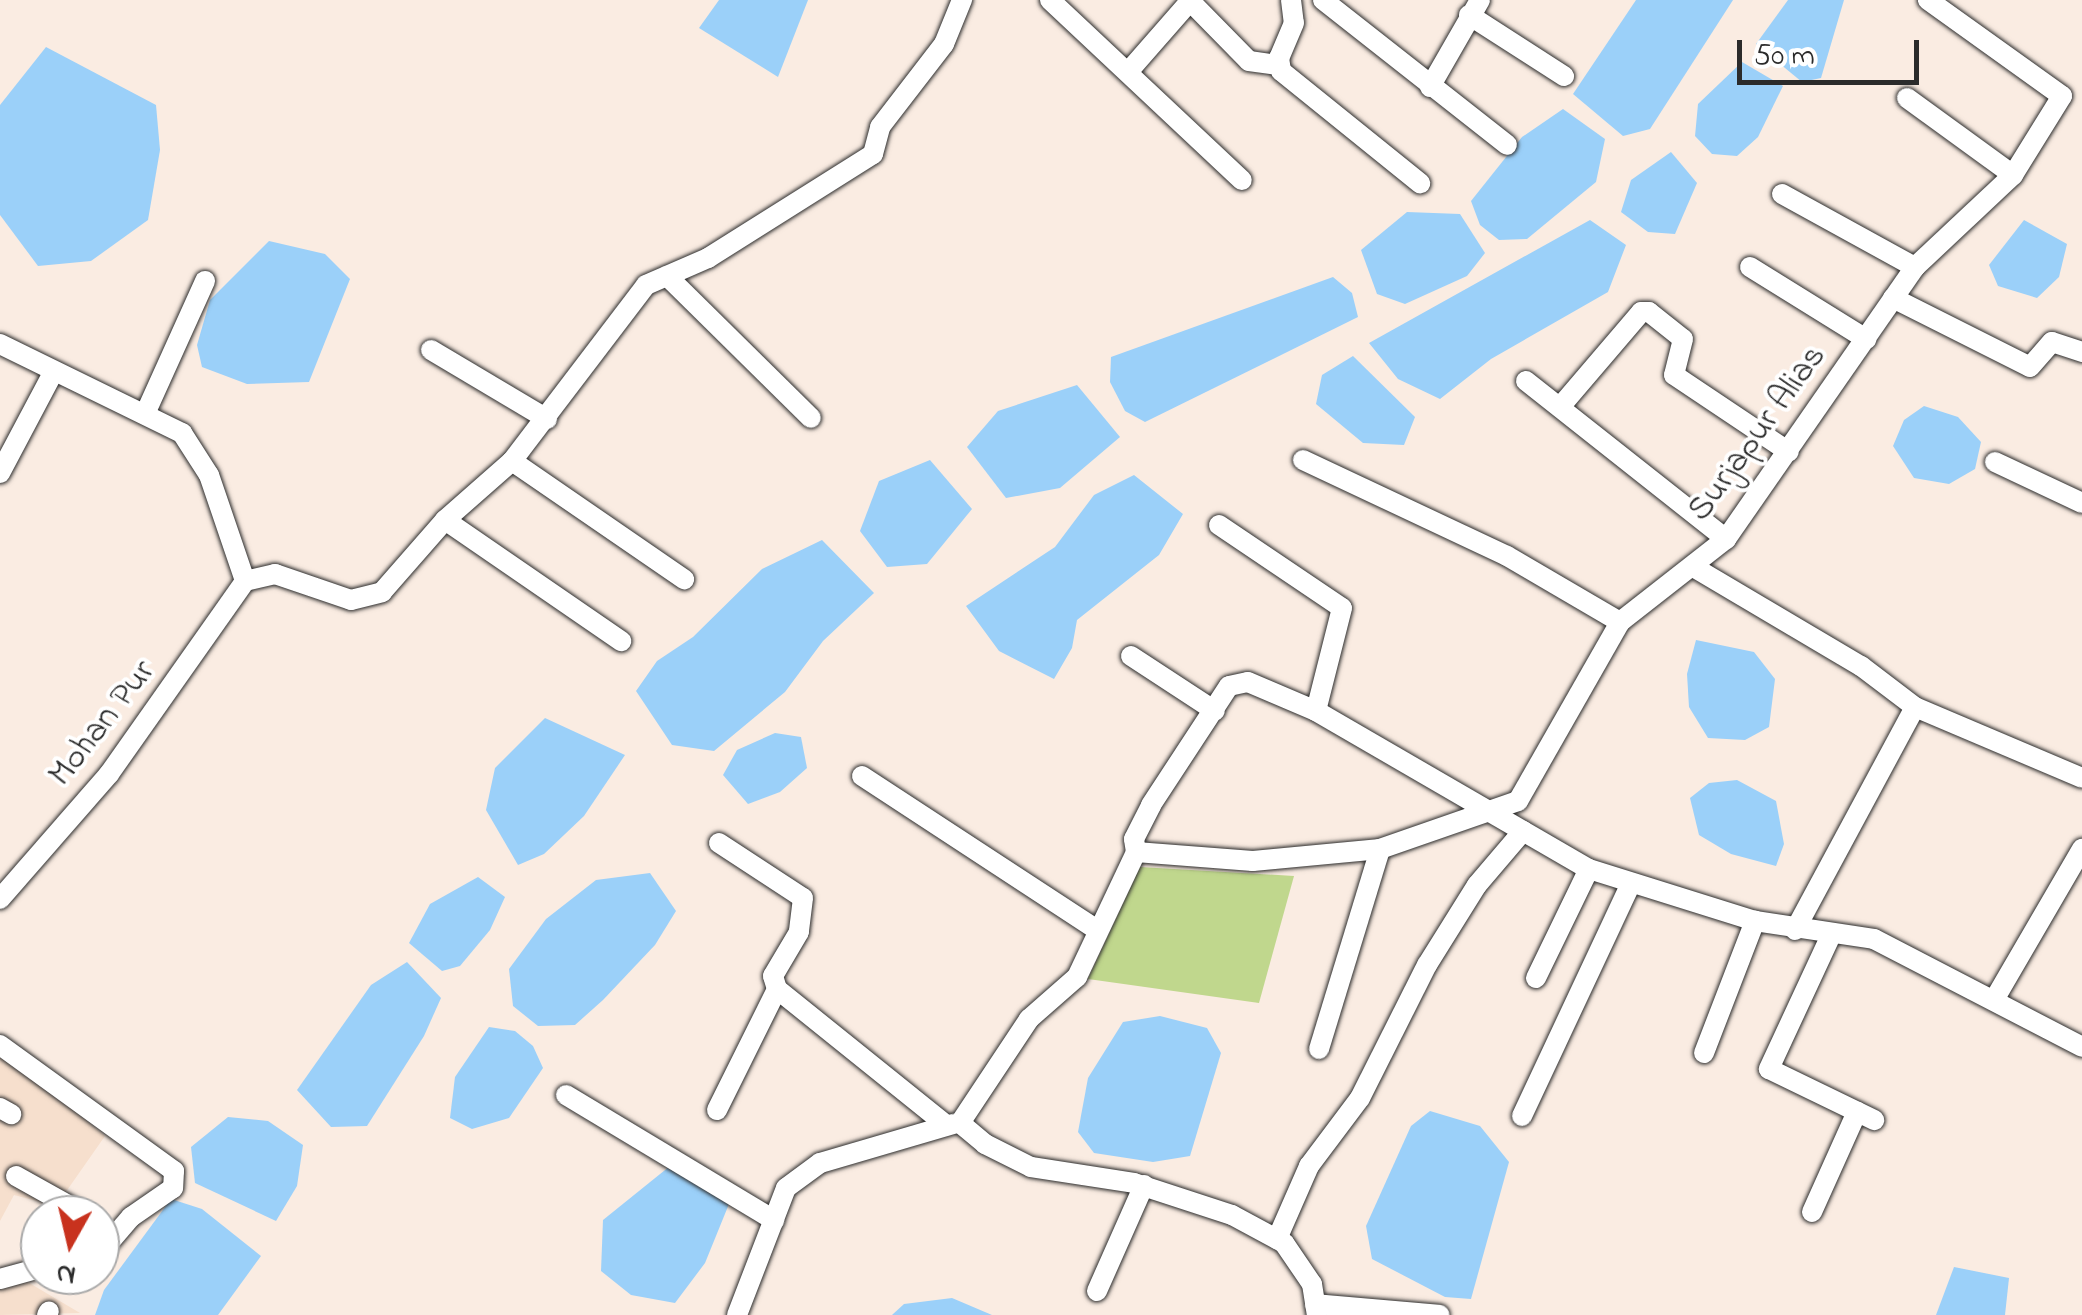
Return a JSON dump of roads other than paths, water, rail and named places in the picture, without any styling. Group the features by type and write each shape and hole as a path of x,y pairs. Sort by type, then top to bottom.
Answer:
{"street":[{"path":"0,344 53,373 182,432 209,475 245,581 274,574 365,600 390,585 445,520 512,461 646,285 708,258 873,154 880,127 944,44 962,0"},
{"path":"1050,0 1242,180"},
{"path":"1323,0 1508,145"},
{"name":"Surjapur Alias","path":"1136,852 1253,861 1380,849 1518,801 1620,622 1696,568 1726,539 1915,267 2013,175 2072,92 1928,0"},
{"path":"1128,72 1191,1 1249,61 1277,65 1420,183"},
{"path":"1277,65 1294,23 1285,3"},
{"path":"1430,87 1474,7 1564,76"},
{"path":"1908,98 2013,175"},
{"path":"1782,194 1915,267"},
{"path":"1750,266 1866,338"},
{"path":"666,276 811,418"},
{"path":"146,414 205,281"},
{"path":"1894,298 2030,367 2052,342 2082,352"},
{"path":"1560,407 1640,312 1649,312 1683,339 1674,375 1788,452"},
{"path":"432,350 547,419"},
{"path":"0,472 53,373"},
{"path":"1526,381 1726,539"},
{"path":"1303,460 1507,556 1620,622"},
{"path":"512,461 684,579"},
{"path":"1995,462 2082,502"},
{"path":"445,520 621,641"},
{"path":"1219,525 1342,608 1316,711"},
{"path":"1696,568 1861,666 1916,707 2082,778"},
{"name":"Mohan Pur","path":"0,899 109,774 245,581"},
{"path":"1131,656 1215,712"},
{"path":"737,1315 786,1188 820,1162 953,1124 1029,1019 1076,977 1136,852 1134,840 1150,805 1237,682 1316,711 1494,810 1589,869 1754,921 1874,939 2082,1047"},
{"path":"1795,930 1916,707"},
{"path":"862,776 1096,929"},
{"path":"1277,1240 1309,1166 1360,1098 1427,965 1477,885 1523,831"},
{"path":"717,1110 777,989 774,972 801,928 801,894 719,843"},
{"path":"1319,1050 1380,849"},
{"path":"1994,1000 2082,849"},
{"path":"1536,978 1589,869"},
{"path":"1522,1116 1630,885"},
{"path":"1704,1053 1754,921"},
{"path":"1812,1212 1865,1116 1769,1069 1832,934"},
{"path":"777,989 984,1144 1031,1167 1144,1186 1232,1215 1277,1240 1312,1284 1316,1309 1440,1315"},
{"path":"0,1046 174,1172 173,1188 120,1232"},
{"path":"566,1095 774,1220"},
{"path":"16,1176 50,1195"},
{"path":"1098,1291 1144,1186"}],"water":[{"path":"719,0 808,0 778,77 699,28"},
{"path":"1636,0 1733,0 1650,129 1623,136 1573,94"},
{"path":"1788,0 1844,0 1821,78 1802,82 1756,44"},
{"path":"46,47 156,105 160,150 148,220 91,261 38,266 0,215 0,105"},
{"path":"1742,62 1783,86 1758,137 1737,156 1712,154 1695,136 1698,104"},
{"path":"1563,109 1605,139 1596,182 1527,239 1499,240 1480,225 1471,201 1522,137"},
{"path":"1671,152 1697,183 1675,234 1648,232 1621,212 1631,180"},
{"path":"1407,212 1460,214 1485,253 1467,276 1405,304 1377,294 1361,250"},
{"path":"1590,220 1626,245 1608,292 1491,359 1440,399 1398,379 1369,343"},
{"path":"2024,220 2067,244 2059,277 2037,298 1998,286 1989,265"},
{"path":"269,241 325,254 350,279 309,382 247,384 202,367 197,345 210,300"},
{"path":"1333,277 1352,293 1358,317 1145,422 1125,411 1110,382 1111,357"},
{"path":"1353,356 1415,417 1404,445 1363,443 1316,404 1322,375"},
{"path":"1077,385 1120,437 1060,488 1006,498 967,447 998,411"},
{"path":"1924,406 1958,417 1981,442 1975,469 1949,484 1914,478 1893,446 1904,420"},
{"path":"930,460 972,509 927,564 887,567 860,531 879,481"},
{"path":"1134,475 1183,514 1159,555 1077,620 1072,648 1054,679 999,651 966,606 1055,547 1094,495"},
{"path":"822,540 874,593 823,641 785,692 714,751 672,745 636,691 657,661 693,637 762,569"},
{"path":"1696,640 1754,652 1775,679 1769,727 1745,740 1708,738 1689,707 1687,674"},
{"path":"545,718 625,755 584,816 544,854 518,865 486,810 495,768"},
{"path":"775,733 801,737 807,768 780,792 748,804 723,775 737,750"},
{"path":"1737,780 1776,801 1784,844 1776,866 1731,854 1699,835 1690,798 1709,783"},
{"path":"650,873 676,911 655,945 603,1000 575,1025 538,1026 513,1006 509,969 546,919 596,880"},
{"path":"478,877 505,897 490,930 460,966 442,971 409,943 430,904"},
{"path":"407,962 441,998 424,1036 367,1126 331,1127 297,1090 371,985"},
{"path":"1160,1016 1207,1028 1221,1053 1190,1156 1153,1162 1094,1153 1078,1132 1088,1078 1123,1022"},
{"path":"489,1027 515,1031 533,1046 543,1068 509,1118 472,1129 450,1118 455,1077"},
{"path":"1430,1111 1480,1126 1509,1162 1471,1299 1445,1297 1372,1259 1366,1226 1411,1126"},
{"path":"228,1117 268,1121 303,1145 297,1186 276,1221 195,1183 191,1147"},
{"path":"670,1166 705,1167 729,1204 705,1263 675,1303 631,1295 601,1271 603,1220"},
{"path":"171,1199 202,1209 261,1256 218,1315 95,1315 102,1295 120,1295 120,1268"},
{"path":"1954,1267 2009,1278 2005,1315 1936,1315"},
{"path":"952,1298 992,1315 892,1315 904,1304"}]}
